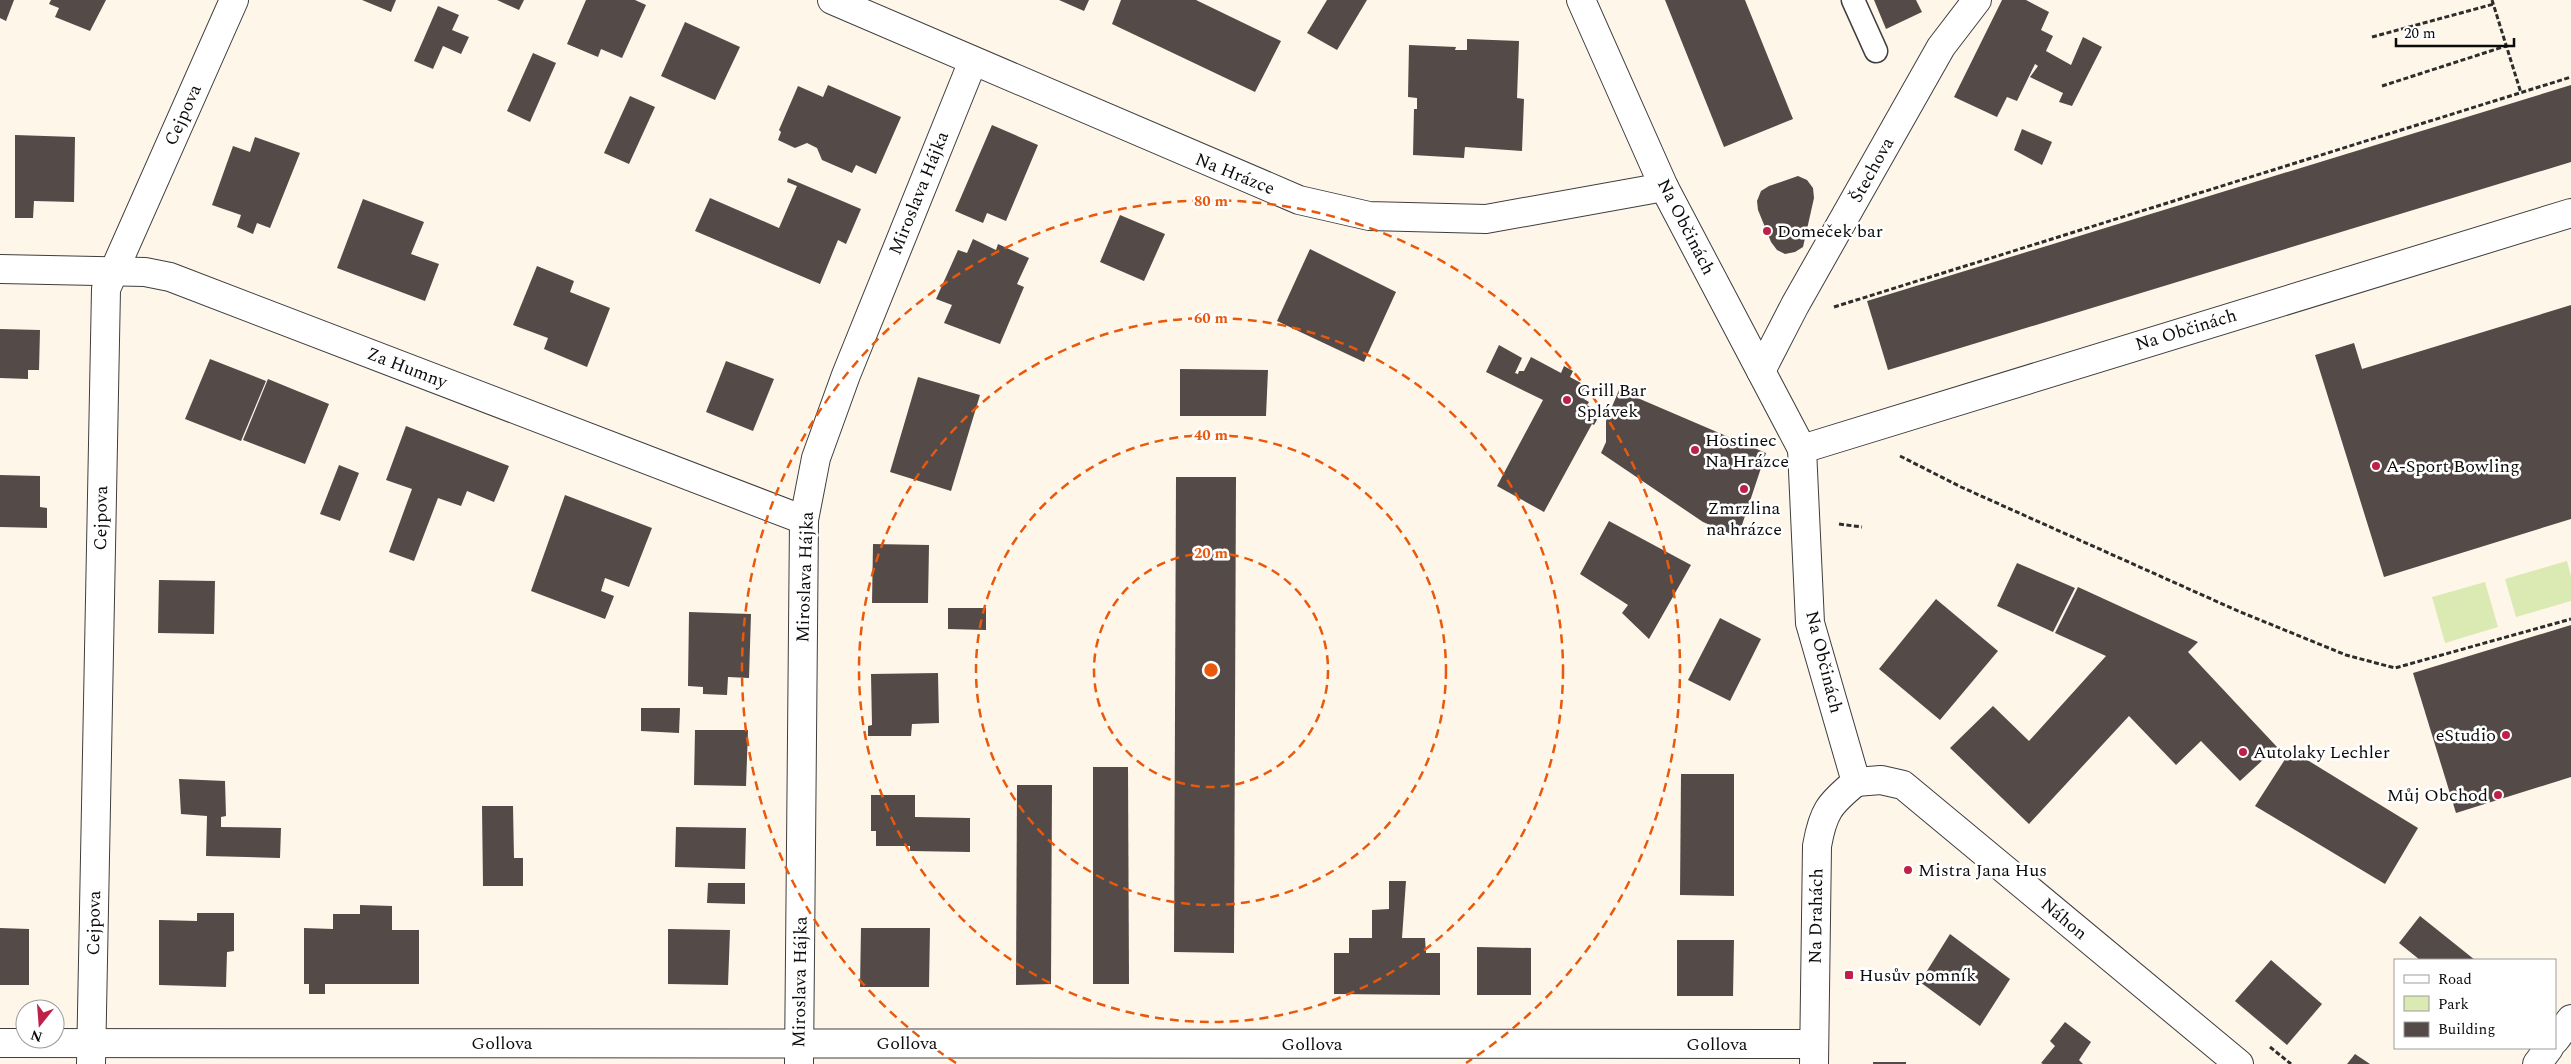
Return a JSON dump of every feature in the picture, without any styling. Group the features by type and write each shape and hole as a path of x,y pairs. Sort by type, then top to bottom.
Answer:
{"street":[{"name":"Cejpova","path":"91,1054 104,308 106,290 112,272 234,0"},
{"name":"Na Hrázce","path":"832,0 1299,200 1369,216 1486,219 1664,187"},
{"name":"Na Občinách","path":"1581,0 1664,187 1802,449 1810,623 1856,782"},
{"name":"Štechova","path":"1761,371 1795,305 1941,47 1977,0"},
{"name":"Miroslava Hájka","path":"799,1054 804,520 816,458 846,375 973,61"},
{"name":"Na Občinách","path":"1802,449 1852,432 2571,213"},
{"name":"Za Humny","path":"0,269 145,272 170,277 804,520"},
{"name":"Náhon","path":"1856,782 1881,780 1903,785 2239,1064"},
{"name":"Na Drahách","path":"1814,1054 1816,846 1821,821 1835,799 1856,782"},
{"path":"2556,1039 2571,1018"},
{"name":"Gollova","path":"0,1043 91,1054 1814,1054"},
{"path":"2537,1064 2548,1049"}],"lane":[{"path":"1853,0 1876,51"}],"path":[{"path":"2372,37 2493,2 2521,93"},
{"path":"2382,86 2506,46"},
{"path":"1831,308 2571,77"},
{"path":"1852,432 1962,487 2238,611 2346,655 2395,668 2571,619"},
{"path":"1831,524 1862,527"}],"green space":[{"path":"2567,561 2571,576 2571,601 2516,617 2505,579"},
{"path":"2485,582 2498,627 2445,643 2432,597"}],"building":[{"path":"0,0 14,0 6,21 0,18"},
{"path":"51,0 106,0 90,31 55,17 59,8 49,4"},
{"path":"362,0 396,0 391,12"},
{"path":"497,0 524,0 519,10"},
{"path":"586,0 635,0 646,5 622,58 601,49 598,57 567,44"},
{"path":"1059,0 1089,0 1084,11"},
{"path":"1121,0 1196,0 1281,41 1255,92 1112,24"},
{"path":"1327,0 1367,0 1337,50 1307,33"},
{"path":"1665,0 1745,0 1793,119 1724,147"},
{"path":"1874,0 1916,0 1922,12 1886,29"},
{"path":"2002,0 2026,0 2049,12 2041,30 2053,36 2046,51 2071,65 2083,37 2102,47 2072,106 2059,102 2063,93 2030,77 2038,66 2035,64 2017,101 2007,97 1997,117 1954,97"},
{"path":"438,6 459,15 452,30 469,37 461,54 443,46 433,69 414,61"},
{"path":"685,22 740,47 715,100 661,76"},
{"path":"1467,39 1519,41 1517,98 1524,99 1522,151 1465,147 1464,158 1413,155 1414,109 1417,109 1417,98 1408,97 1409,45 1456,47 1455,50 1467,50"},
{"path":"533,53 556,63 530,122 507,111"},
{"path":"828,85 901,117 876,174 856,165 852,173 822,160 817,148 807,143 795,148 778,140 781,132 779,130 798,86 823,97"},
{"path":"2571,85 2571,162 1888,370 1867,301"},
{"path":"630,96 655,107 629,164 604,153"},
{"path":"992,125 1038,145 1006,221 987,213 983,223 955,211"},
{"path":"2022,129 2052,142 2042,165 2014,150"},
{"path":"15,135 75,137 74,202 34,201 33,218 15,218"},
{"path":"255,137 300,153 270,228 257,223 253,234 237,227 241,215 212,205 233,146 250,152"},
{"path":"1798,176 1807,180 1813,188 1814,198 1803,247 1795,252 1785,254 1777,250 1771,242 1758,210 1757,201 1761,191 1769,186"},
{"path":"788,178 861,209 846,244 838,240 820,284 695,231 710,198 779,228 797,186 787,182"},
{"path":"363,199 424,222 411,254 439,264 425,301 337,268"},
{"path":"1120,215 1165,234 1144,281 1100,262"},
{"path":"973,239 996,250 998,244 1029,258 1017,284 1024,287 1000,344 944,323 952,305 936,299 958,250 967,253"},
{"path":"1310,249 1396,292 1364,362 1277,321"},
{"path":"537,266 574,281 570,292 610,308 587,367 544,349 548,338 513,325"},
{"path":"2571,305 2571,519 2384,577 2315,355 2354,343 2362,369"},
{"path":"0,329 40,330 39,370 28,370 28,379 0,378"},
{"path":"1499,345 1522,358 1515,373 1518,374 1519,371 1524,371 1531,357 1561,373 1564,366 1573,371 1570,377 1590,388 1584,399 1589,402 1587,405 1601,413 1594,425 1592,424 1544,512 1497,486 1543,400 1486,372"},
{"path":"210,359 266,381 241,441 185,419"},
{"path":"726,361 774,379 753,431 706,412"},
{"path":"1180,369 1268,370 1266,416 1180,416"},
{"path":"918,377 980,395 951,491 890,472"},
{"path":"268,379 329,404 305,464 243,440"},
{"path":"1619,390 1766,453 1738,537 1703,522 1601,453 1606,442 1606,421"},
{"path":"406,426 509,466 494,502 467,491 461,506 438,498 414,561 389,552 412,489 386,480"},
{"path":"339,465 359,473 340,521 320,514"},
{"path":"0,475 40,476 40,507 47,508 47,528 0,527"},
{"path":"1176,477 1236,477 1234,953 1174,952"},
{"path":"565,495 652,528 629,587 605,578 601,591 614,596 605,619 531,591"},
{"path":"1609,521 1691,565 1649,639 1622,613 1628,605 1580,574"},
{"path":"873,544 929,545 928,603 872,603"},
{"path":"2017,563 2075,588 2053,632 1997,606"},
{"path":"159,580 215,581 214,634 158,633"},
{"path":"2078,587 2198,642 2188,652 2277,747 2240,781 2201,741 2176,765 2129,716 2029,824 1950,748 1993,706 2029,741 2106,656 2055,633"},
{"path":"1936,599 1998,651 1940,720 1879,669"},
{"path":"948,608 986,608 986,630 948,629"},
{"path":"689,612 751,614 749,678 728,677 727,695 703,694 703,687 688,686"},
{"path":"1720,618 1761,639 1730,701 1688,680"},
{"path":"2571,625 2571,777 2456,813 2413,673"},
{"path":"938,673 939,723 912,724 911,736 868,736 868,726 872,725 871,674"},
{"path":"641,708 680,708 679,733 641,731"},
{"path":"695,730 748,730 746,786 694,785"},
{"path":"2291,750 2418,828 2385,884 2255,806"},
{"path":"1093,767 1128,767 1129,984 1093,984"},
{"path":"1681,774 1734,774 1734,896 1680,895"},
{"path":"179,779 225,781 226,816 221,817 221,827 281,828 280,858 206,856 207,816 181,814"},
{"path":"1017,785 1052,785 1051,984 1016,985"},
{"path":"871,795 915,795 915,817 970,818 970,852 910,851 910,846 876,846 876,831 871,831"},
{"path":"482,806 513,806 514,858 523,858 523,886 483,886"},
{"path":"676,827 746,828 745,869 675,867"},
{"path":"1389,881 1406,881 1402,938 1425,938 1426,953 1440,953 1440,995 1334,994 1334,953 1349,953 1349,938 1372,938 1372,910 1389,909"},
{"path":"708,883 745,883 745,904 707,903"},
{"path":"360,905 392,906 392,930 419,930 419,984 325,984 325,994 309,994 309,984 304,984 304,928 333,929 333,914 360,914"},
{"path":"197,913 234,913 234,951 227,952 226,987 159,985 159,920 197,921"},
{"path":"2420,916 2474,959 2419,959 2399,943"},
{"path":"0,928 29,929 29,985 0,985"},
{"path":"861,928 930,928 929,987 860,987"},
{"path":"668,929 730,930 728,985 668,984"},
{"path":"1950,934 2010,979 1980,1026 1920,982"},
{"path":"1677,940 1734,940 1733,996 1677,996"},
{"path":"1477,947 1531,948 1531,995 1477,995"},
{"path":"2271,960 2322,1004 2287,1045 2235,1001"},
{"path":"2065,1022 2091,1042 2079,1060 2083,1064 2041,1063 2055,1046 2050,1041"},
{"path":"2355,1054 2370,1064 2347,1064"},
{"path":"1873,1062 1906,1062 1906,1064 1873,1064"}],"place":[{"name":"Domeček bar","path":"1767,231"},
{"name":"Grill Bar Splávek","path":"1567,400"},
{"name":"Hostinec Na Hrázce","path":"1695,450"},
{"name":"A-Sport Bowling","path":"2376,466"},
{"name":"Zmrzlina na hrázce","path":"1744,489"},
{"name":"eStudio","path":"2506,735"},
{"name":"Autolaky Lechler","path":"2243,752"},
{"name":"Můj Obchod","path":"2498,795"},
{"name":"Mistra Jana Hus","path":"1908,870"},
{"name":"Husův pomník","path":"1849,975"}]}
